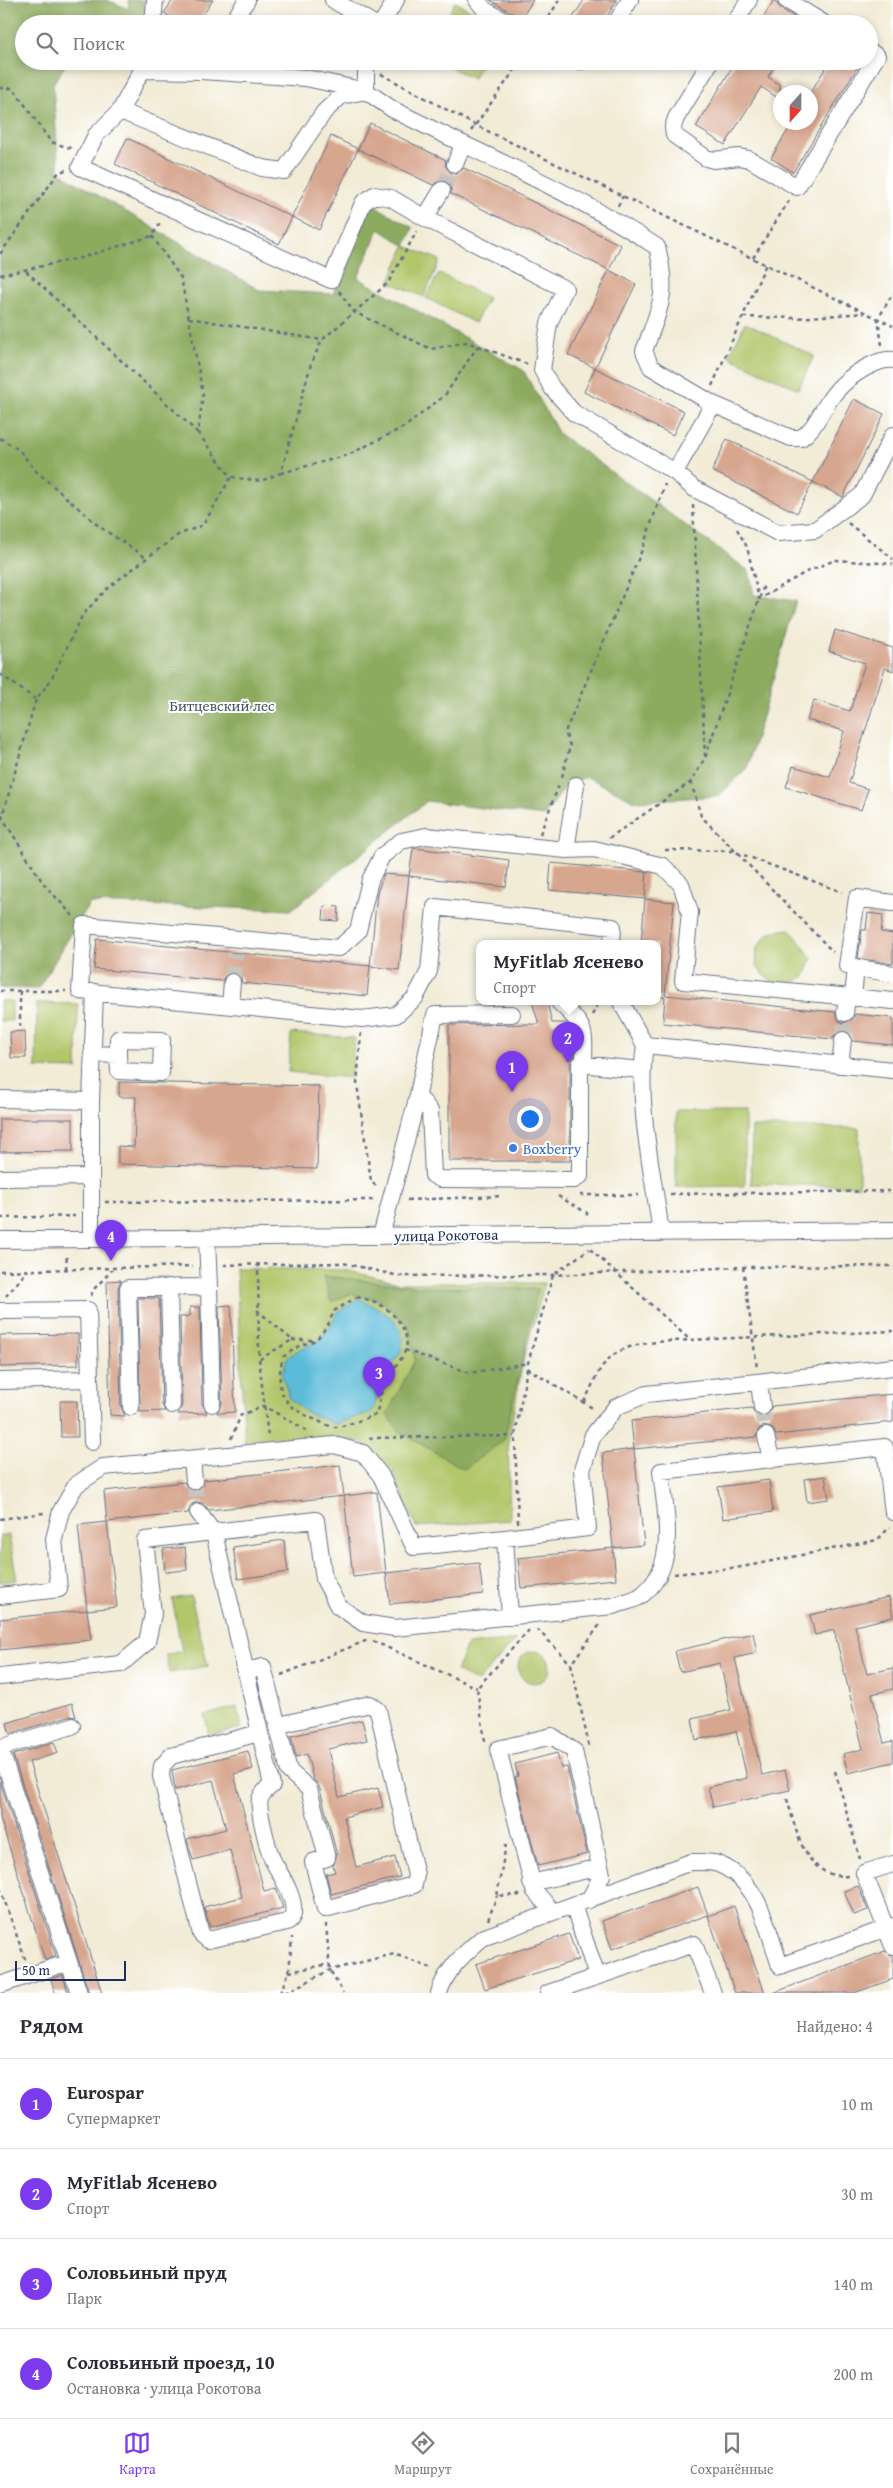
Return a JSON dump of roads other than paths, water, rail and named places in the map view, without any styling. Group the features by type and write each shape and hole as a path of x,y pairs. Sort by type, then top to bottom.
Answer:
{"street":[{"path":"154,15 155,0"},
{"path":"237,15 247,0"},
{"path":"333,0 359,15"},
{"path":"387,15 396,0"},
{"path":"477,0 485,10 494,15"},
{"path":"621,15 630,0"},
{"path":"740,15 749,0"},
{"path":"786,0 810,15"},
{"path":"141,70 120,111 96,135 83,160 170,208 331,280 363,203 374,195 391,198 425,218 565,289 549,323 542,370 552,388 574,413 675,472 692,488 778,534 815,530 862,495 893,435"},
{"path":"238,70 306,78 366,91 392,109 622,224 673,247"},
{"path":"365,70 366,91"},
{"path":"705,70 676,118 673,127 674,135 706,158 714,160 738,157 749,159 797,187 869,70"},
{"path":"120,111 262,168 284,171 324,112 335,101 341,96 366,91"},
{"path":"455,164 463,145"},
{"path":"425,218 442,190"},
{"path":"622,224 657,247 663,270 664,296 644,350 651,367 713,404 791,438 801,438 812,430 827,402 842,384 855,374 888,360"},
{"path":"675,472 713,404"},
{"path":"566,850 576,785"},
{"path":"91,1239 92,1054 84,925 235,946 339,948 358,931 370,880 382,856 401,841 426,836 566,850 594,849 663,866 681,884 690,912 683,981 893,1001"},
{"path":"845,1013 850,997 858,898 893,903"},
{"path":"87,991 362,1019 396,1015 416,998 430,971 435,907 613,926 612,940"},
{"path":"851,967 893,974"},
{"path":"230,1006 232,982"},
{"path":"562,1005 580,1022 584,1038 584,1063"},
{"path":"623,1005 645,1045 641,1070 661,1233"},
{"path":"381,1236 417,1099 435,1015 512,1014"},
{"path":"840,1065 843,1040"},
{"path":"645,1045 893,1070"},
{"path":"92,1054 118,1055"},
{"path":"417,1099 423,1102 430,1111 433,1175 440,1179 574,1180 580,1176 580,1064 641,1070"},
{"path":"0,1099 91,1101"},
{"path":"0,1178 91,1177"},
{"name":"улица Рокотова","path":"0,1240 381,1236 589,1241 661,1233 893,1230"},
{"path":"207,1238 212,1404"},
{"path":"131,1407 128,1288 209,1287"},
{"path":"169,1288 172,1405"},
{"path":"0,1311 88,1310 92,1442"},
{"path":"0,1596 59,1589 54,1539 61,1511 76,1485 103,1467 334,1445 363,1453 381,1476 414,1547 512,1538 588,1528 582,1470 592,1436 616,1407 647,1394 893,1367"},
{"path":"0,1381 90,1379"},
{"path":"759,1382 762,1407"},
{"path":"766,1436 771,1460"},
{"path":"0,1677 121,1664 147,1642 153,1614 145,1540 316,1520 324,1579 338,1606 363,1623 395,1628 614,1606 639,1597 659,1575 668,1544 661,1471 885,1447 893,1512"},
{"path":"192,1459 194,1481"},
{"path":"198,1512 214,1533 272,1785 265,1790 259,1805 273,1862 287,1885 293,1916 286,1922 214,1940 204,1938 161,1776 162,1766 171,1756 259,1733"},
{"path":"512,1538 518,1616"},
{"path":"245,1672 263,1667 289,1771 309,1789 327,1858 313,1862 325,1909 410,1887 416,1880 378,1710 370,1704 278,1725"},
{"path":"72,1726 0,1748 2,1764 79,1993"},
{"path":"552,1911 534,1890 498,1749 552,1736 574,1751 602,1875 581,1903 597,1976"},
{"path":"438,1993 447,1974 459,1958 482,1938 691,1862 717,1864 738,1875 756,1894 780,1966 890,1928"},
{"path":"893,1864 864,1872 890,1928 893,1946"},
{"path":"532,1883 600,1867"},
{"path":"548,1993 694,1944 713,1993"},
{"path":"0,1985 69,1962"}],"water":[{"path":"358,1299 374,1306 391,1317 402,1332 403,1341 399,1354 382,1379 372,1412 335,1424 306,1412 290,1399 282,1375 287,1358 300,1349 318,1342 331,1326 337,1313"}],"tunnel":[{"path":"442,190 455,164"},
{"path":"232,982 235,953"},
{"path":"843,1040 845,1013"},
{"path":"762,1407 766,1436"},
{"path":"194,1481 198,1512"}],"place":[{"name":"MyFitlab Ясенево","path":"568,1063"},
{"name":"Eurospar","path":"512,1092"},
{"name":"Boxberry","path":"513,1148"},
{"name":"Соловьиный проезд, 10","path":"111,1261"},
{"name":"Соловьиный пруд","path":"379,1398"}],"park label":[{"name":"Битцевский лес","path":"222,705"}]}
